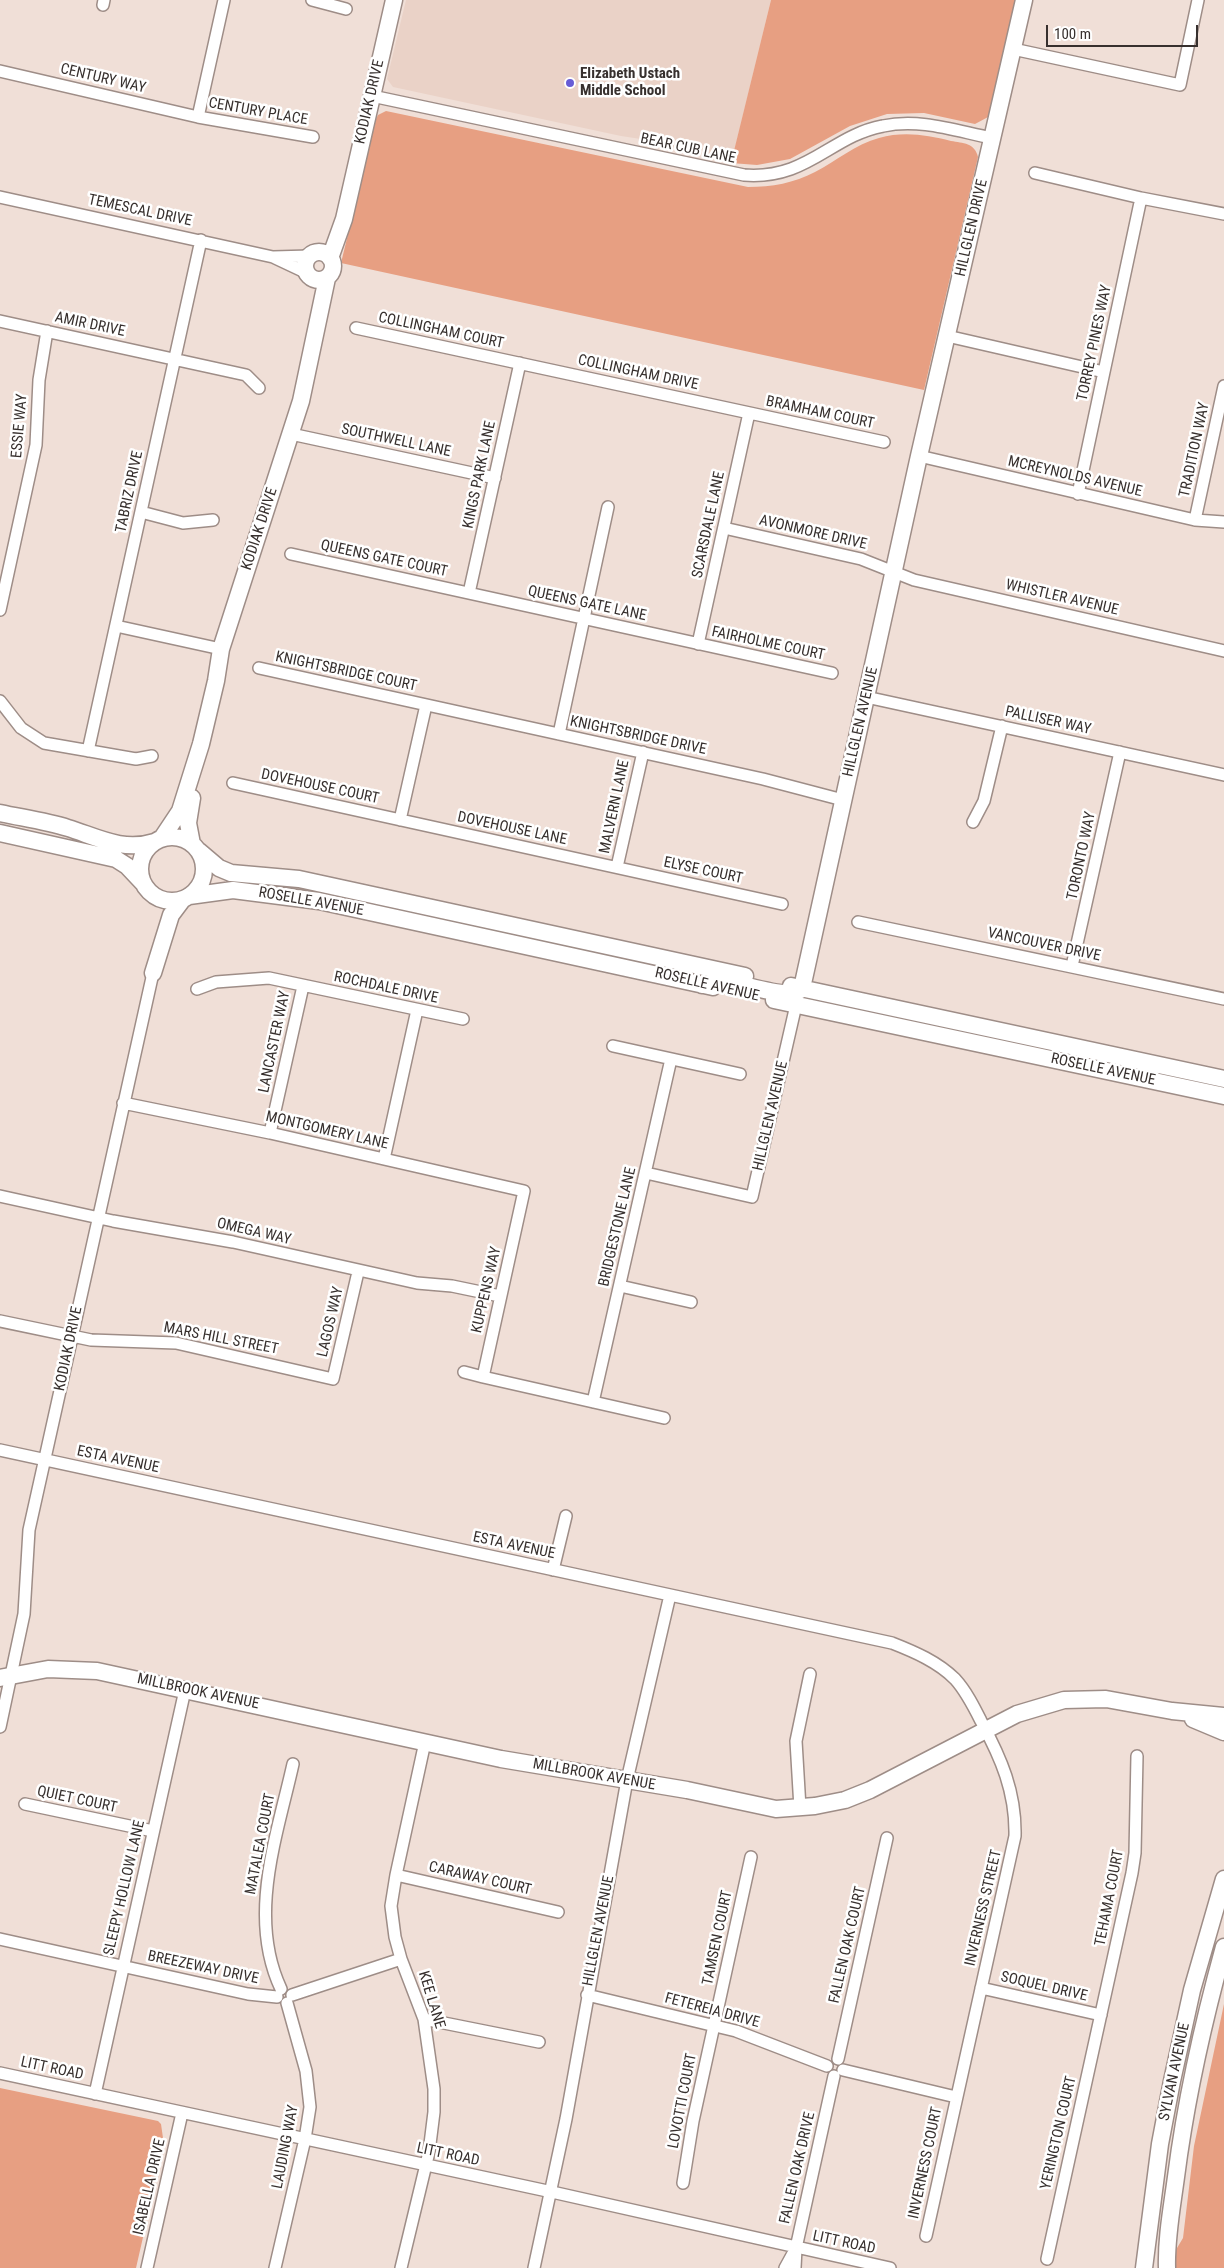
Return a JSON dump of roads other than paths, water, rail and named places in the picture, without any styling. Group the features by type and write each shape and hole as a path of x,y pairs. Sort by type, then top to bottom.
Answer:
{"street":[{"path":"198,117 224,0"},
{"path":"312,0 346,9"},
{"name":"KODIAK DRIVE","path":"330,258 344,219 394,0"},
{"name":"HILLGLEN DRIVE","path":"919,456 1024,0"},
{"path":"1013,49 1180,85 1198,0"},
{"name":"CENTURY WAY","path":"0,71 198,117"},
{"name":"BEAR CUB LANE","path":"372,96 744,175 768,175 790,170 855,136 881,126 907,122 992,138"},
{"name":"CENTURY PLACE","path":"198,117 313,137"},
{"path":"1035,173 1141,198 1224,214"},
{"name":"TEMESCAL DRIVE","path":"0,197 273,256 312,255"},
{"name":"TORREY PINES WAY","path":"1078,494 1141,198"},
{"name":"KODIAK DRIVE","path":"312,255 346,204"},
{"name":"TABRIZ DRIVE","path":"88,751 200,240"},
{"path":"323,253 330,258 333,267 327,278 318,280 309,275 306,264 312,255 323,253"},
{"name":"TEMESCAL DRIVE","path":"273,256 309,275"},
{"name":"KODIAK DRIVE","path":"309,275 318,315"},
{"name":"KODIAK DRIVE","path":"158,840 178,817 200,744 216,681 221,649 301,400 327,278"},
{"name":"AMIR DRIVE","path":"0,321 246,375 260,388"},
{"name":"COLLINGHAM COURT","path":"356,328 520,363"},
{"name":"ESSIE WAY","path":"0,610 36,445 39,380 47,331"},
{"path":"947,336 1104,372"},
{"name":"COLLINGHAM DRIVE","path":"520,363 749,413"},
{"name":"KINGS PARK LANE","path":"469,594 520,363"},
{"name":"TRADITION WAY","path":"1195,520 1224,386"},
{"name":"BRAMHAM COURT","path":"749,413 884,442"},
{"name":"SCARSDALE LANE","path":"698,644 749,413"},
{"name":"SOUTHWELL LANE","path":"291,434 495,478"},
{"name":"MCREYNOLDS AVENUE","path":"919,456 1195,520 1224,522"},
{"name":"HILLGLEN AVENUE","path":"802,988 919,456"},
{"path":"559,734 608,507"},
{"path":"140,512 183,523 214,520"},
{"name":"AVONMORE DRIVE","path":"724,528 861,559 894,571"},
{"name":"QUEENS GATE COURT","path":"291,554 469,594"},
{"name":"WHISTLER AVENUE","path":"894,571 914,580 1224,651"},
{"name":"QUEENS GATE LANE","path":"469,594 698,644"},
{"path":"116,626 221,649"},
{"name":"FAIRHOLME COURT","path":"698,644 832,673"},
{"name":"KNIGHTSBRIDGE COURT","path":"259,668 426,705"},
{"name":"PALLISER WAY","path":"866,697 1224,775"},
{"path":"0,701 21,728 44,743 136,759 152,756"},
{"path":"400,820 426,705"},
{"name":"KNIGHTSBRIDGE DRIVE","path":"426,705 762,779 843,800"},
{"path":"973,822 984,801 1002,726"},
{"name":"KODIAK DRIVE","path":"195,847 188,824 200,744"},
{"name":"MALVERN LANE","path":"617,868 642,752"},
{"name":"TORONTO WAY","path":"1072,966 1120,752"},
{"name":"DOVEHOUSE COURT","path":"233,783 400,820"},
{"path":"0,812 66,828 122,845 141,845 180,837 195,847 203,862 204,874 197,888 186,898 166,900 148,889 127,866 116,859 0,833"},
{"name":"DOVEHOUSE LANE","path":"400,820 617,868"},
{"path":"148,889 140,874 141,861 146,850 158,840"},
{"name":"ROSELLE AVENUE","path":"195,847 219,868 231,873 299,879 1224,1079"},
{"name":"ELYSE COURT","path":"617,868 782,904"},
{"name":"KODIAK DRIVE","path":"148,889 159,915 152,954 153,973"},
{"name":"ROSELLE AVENUE","path":"186,898 233,890 319,901 1224,1096"},
{"name":"KODIAK DRIVE","path":"0,1728 5,1677 24,1614 29,1530 97,1218 153,973 171,915 186,898"},
{"name":"VANCOUVER DRIVE","path":"858,922 1224,999"},
{"name":"ROCHDALE DRIVE","path":"197,989 216,982 242,978 269,978 463,1019"},
{"path":"702,985 729,982 790,994 797,993 802,988"},
{"name":"LANCASTER WAY","path":"270,1133 303,986"},
{"name":"HILLGLEN AVENUE","path":"646,1173 752,1197 796,1005"},
{"path":"384,1159 417,1010"},
{"path":"613,1046 740,1074"},
{"name":"BRIDGESTONE LANE","path":"593,1402 671,1059"},
{"name":"MONTGOMERY LANE","path":"123,1103 270,1133 524,1192"},
{"name":"KUPPENS WAY","path":"483,1377 524,1192"},
{"name":"OMEGA WAY","path":"0,1196 97,1218 233,1242 358,1272 500,1296"},
{"name":"LAGOS WAY","path":"333,1379 358,1272"},
{"path":"620,1286 691,1302"},
{"name":"MARS HILL STREET","path":"0,1321 91,1340 176,1344 333,1379"},
{"path":"464,1372 664,1418"},
{"name":"ESTA AVENUE","path":"0,1450 892,1643 908,1649 939,1666 954,1678 986,1730"},
{"path":"553,1570 566,1516"},
{"name":"HILLGLEN AVENUE","path":"534,2268 552,2192 627,1780 670,1595"},
{"name":"MILLBROOK AVENUE","path":"5,1677 48,1669 84,1669 501,1759 627,1780 776,1809 800,1808 837,1802 870,1790 1017,1714 1064,1700 1106,1698 1172,1711 1224,1716"},
{"path":"800,1808 796,1741 810,1674"},
{"name":"SLEEPY HOLLOW LANE","path":"95,2094 122,1967 186,1690"},
{"name":"MILLBROOK AVENUE","path":"1172,1711 1224,1732"},
{"name":"INVERNESS STREET","path":"956,2097 1015,1836 1016,1816 1010,1782 986,1730"},
{"name":"KEE LANE","path":"401,2268 432,2135 434,2089 424,2019 402,1959 392,1918 392,1894 424,1742"},
{"name":"TEHAMA COURT","path":"1101,2015 1134,1863 1137,1756"},
{"name":"MATALEA COURT","path":"284,1996 267,1940 266,1891 293,1764"},
{"name":"QUIET COURT","path":"25,1804 153,1831"},
{"name":"FALLEN OAK COURT","path":"835,2068 887,1838"},
{"name":"TAMSEN COURT","path":"714,2025 751,1857"},
{"name":"CARAWAY COURT","path":"396,1875 558,1912"},
{"name":"SYLVAN AVENUE","path":"1144,2268 1159,2153 1172,2081 1192,1990 1224,1879"},
{"name":"BREEZEWAY DRIVE","path":"0,1940 248,1994 284,1996 402,1959"},
{"name":"SYLVAN AVENUE","path":"1167,2268 1170,2224 1184,2122 1208,2006 1224,1947"},
{"name":"SOQUEL DRIVE","path":"981,1988 1101,2015"},
{"name":"LAUDING WAY","path":"275,2268 309,2117 308,2082 284,1996"},
{"name":"FETEREIA DRIVE","path":"587,1996 714,2025 757,2038 835,2068 956,2097"},
{"name":"YERINGTON COURT","path":"1047,2259 1101,2015"},
{"path":"424,2019 538,2042"},
{"name":"LOVOTTI COURT","path":"683,2183 693,2121 714,2025"},
{"name":"FALLEN OAK DRIVE","path":"795,2268 796,2248 835,2068"},
{"name":"LITT ROAD","path":"0,2073 552,2192 890,2268"},
{"name":"INVERNESS COURT","path":"926,2236 956,2097"},
{"name":"ISABELLA DRIVE","path":"147,2268 182,2113"},
{"path":"785,2268 796,2248"}],"place":[{"name":"Elizabeth Ustach Middle School","path":"570,83"}]}
